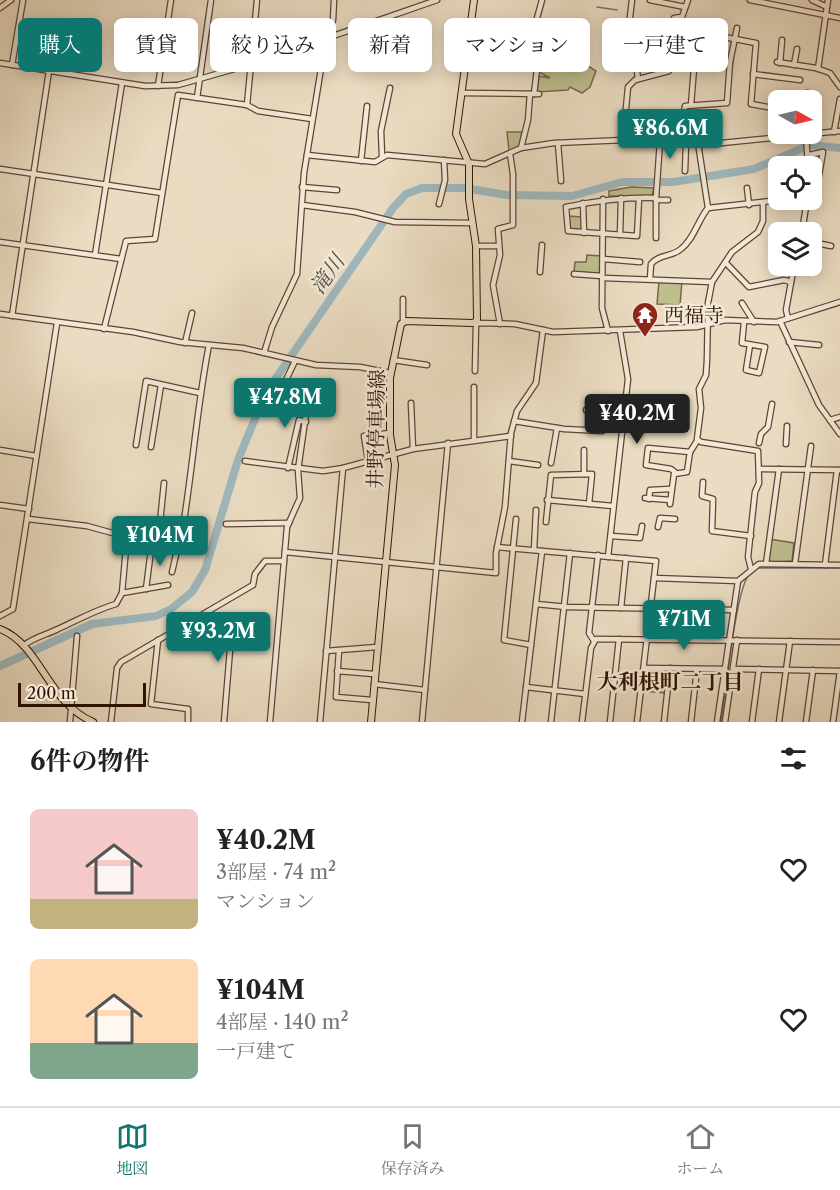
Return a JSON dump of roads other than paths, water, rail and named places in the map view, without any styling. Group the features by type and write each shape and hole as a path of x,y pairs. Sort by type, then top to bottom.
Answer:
{"main road":[{"path":"403,322 476,323 476,246 468,194 469,162 456,136 474,0"},
{"name":"井野停車場線","path":"371,722 394,476 394,453 390,433 390,373 403,322"},
{"path":"0,629 24,647 56,694 71,709 93,722"}],"street":[{"path":"0,8 11,0"},
{"path":"12,65 23,0"},
{"path":"158,86 171,0"},
{"path":"196,98 211,0"},
{"path":"256,18 257,0"},
{"path":"333,18 334,0"},
{"path":"336,35 437,0"},
{"path":"522,148 535,94 540,44 534,29 542,0"},
{"path":"630,18 632,0"},
{"path":"650,0 686,7"},
{"path":"674,18 682,17 688,0"},
{"path":"750,0 840,18"},
{"path":"812,0 827,8"},
{"path":"818,69 828,0"},
{"path":"679,142 684,106 727,104 733,39 737,28"},
{"path":"728,38 757,44 752,105 768,107"},
{"path":"782,40 778,63 818,69 831,74 840,87"},
{"path":"794,65 797,49"},
{"path":"690,105 694,68 730,62"},
{"path":"0,63 18,66"},
{"path":"12,316 49,72"},
{"path":"55,72 122,83 158,86 199,81 227,72"},
{"path":"247,105 251,72"},
{"path":"264,353 272,327 297,277 302,187 321,72"},
{"path":"637,72 638,80"},
{"path":"623,140 627,92 632,82 668,72"},
{"path":"753,74 800,80"},
{"path":"96,255 122,83"},
{"path":"307,155 378,162 382,156 381,131 390,88"},
{"path":"462,93 535,94"},
{"path":"104,329 128,239 155,239 178,94 247,105 258,111 312,119"},
{"path":"834,132 840,99"},
{"path":"361,161 367,106"},
{"path":"822,133 840,131"},
{"path":"382,156 487,164 522,148 558,143 623,140 698,143 768,137"},
{"path":"656,238 656,189 660,141"},
{"path":"558,143 561,180"},
{"path":"685,171 686,143"},
{"path":"650,279 651,264 657,258 672,254 684,246 708,208 698,143"},
{"path":"807,144 808,154 823,152 822,158"},
{"path":"500,324 493,285 500,255 498,229 513,225 510,154"},
{"path":"439,204 445,181 444,160"},
{"path":"0,169 162,193"},
{"path":"302,187 337,190"},
{"path":"747,188 749,205"},
{"path":"620,235 621,198"},
{"path":"639,198 637,236 568,231 566,207 603,199 639,198 668,200"},
{"path":"603,199 602,308 608,331"},
{"path":"708,208 768,201"},
{"path":"690,452 648,448 646,465 671,469 675,472 687,472 690,452 697,441 701,408 699,389 706,375 708,303 712,282 732,252 750,240 760,228 763,218 763,202"},
{"path":"583,203 584,233"},
{"path":"302,205 391,221 472,223"},
{"path":"0,242 121,259"},
{"path":"822,244 831,246"},
{"path":"540,272 542,245"},
{"path":"476,246 498,246"},
{"path":"603,259 640,262"},
{"path":"726,263 749,287 784,280 791,282"},
{"path":"574,274 712,282"},
{"path":"788,318 786,313 792,276"},
{"path":"403,299 403,322"},
{"path":"475,371 476,323 543,330 620,331 708,325 725,320 780,321 840,302"},
{"path":"742,303 754,322"},
{"path":"185,343 192,313"},
{"path":"0,314 264,353 294,361 390,373"},
{"path":"780,321 819,405 840,434"},
{"path":"744,322 742,343 765,347 760,373 746,370 750,345"},
{"path":"0,616 13,609 57,323"},
{"path":"285,552 495,574 497,547 506,505 511,436 514,421 537,382 543,330"},
{"path":"608,556 624,413 627,364 620,331"},
{"path":"789,342 819,345"},
{"path":"172,572 177,546 180,545 192,478 200,393 209,345"},
{"path":"393,360 427,365"},
{"path":"270,722 285,552 289,522 300,498 298,470 306,422 304,404 286,380 294,361"},
{"path":"136,445 146,381 200,393"},
{"path":"151,447 161,385"},
{"path":"474,387 474,440"},
{"path":"411,403 413,449"},
{"path":"759,443 761,434 768,428 772,404"},
{"path":"586,410 624,413"},
{"path":"830,420 840,417"},
{"path":"288,468 299,420 306,422"},
{"path":"514,421 602,432"},
{"path":"786,444 787,426"},
{"path":"551,463 556,428"},
{"path":"368,461 364,436 390,433"},
{"path":"245,461 298,470 343,468 413,449 511,436"},
{"path":"697,441 756,448 759,455 748,556 751,569"},
{"path":"422,722 448,443"},
{"path":"795,564 811,446"},
{"path":"0,450 36,456"},
{"path":"584,450 584,474"},
{"path":"510,461 538,465"},
{"path":"320,722 343,468"},
{"path":"759,469 839,470 825,565"},
{"path":"766,564 778,470"},
{"path":"670,489 650,490 647,498 670,502 670,489 675,472"},
{"path":"546,522 550,476 584,474 593,476 589,504"},
{"path":"703,482 702,496 713,499 712,535 751,536"},
{"path":"158,542 164,483"},
{"path":"547,500 613,506"},
{"path":"0,505 29,509"},
{"path":"534,550 536,510"},
{"path":"658,527 660,518 675,519"},
{"path":"27,519 87,526 126,537 177,546"},
{"path":"516,519 504,640 531,645"},
{"path":"226,524 289,522"},
{"path":"611,536 640,538 642,526"},
{"path":"24,647 32,639 80,619 93,611 116,604 122,592 126,537"},
{"path":"146,589 152,542"},
{"path":"497,547 656,561 637,722"},
{"path":"522,722 542,551"},
{"path":"551,722 570,553"},
{"path":"582,722 594,641 589,633 598,555"},
{"path":"621,608 626,558"},
{"path":"111,722 118,664 253,585 255,574 265,561 284,561"},
{"path":"736,640 726,720 718,719 738,581 751,569 766,564 840,565"},
{"path":"654,578 738,581"},
{"path":"122,592 168,585"},
{"path":"536,604 592,608 734,610"},
{"path":"207,614 214,624 232,626 224,722"},
{"path":"69,722 77,636"},
{"path":"594,641 601,638 840,642"},
{"path":"610,722 619,639"},
{"path":"158,640 151,704 188,709 188,722"},
{"path":"779,722 790,641"},
{"path":"326,651 377,647"},
{"path":"339,650 336,697 372,700"},
{"path":"644,668 725,669"},
{"path":"664,722 670,668"},
{"path":"691,722 697,669"},
{"path":"733,669 840,671 832,722"},
{"path":"752,722 759,669"},
{"path":"806,722 813,670"},
{"path":"337,671 374,674"},
{"path":"374,684 425,690"},
{"path":"526,687 585,694"}],"waterway":[{"path":"597,7 617,10"},
{"name":"滝川","path":"0,666 92,624 156,616 171,609 192,592 205,570 238,460 265,394 393,208 406,194 422,188 464,188 507,195 572,196 622,182 673,182 754,169 810,145 840,148"},
{"path":"757,568 840,568"},
{"path":"721,722 735,621 744,584 749,575"}],"place":[{"name":"西福寺","path":"645,338"}],"district":[{"name":"大利根町二丁目","path":"670,681"}]}
